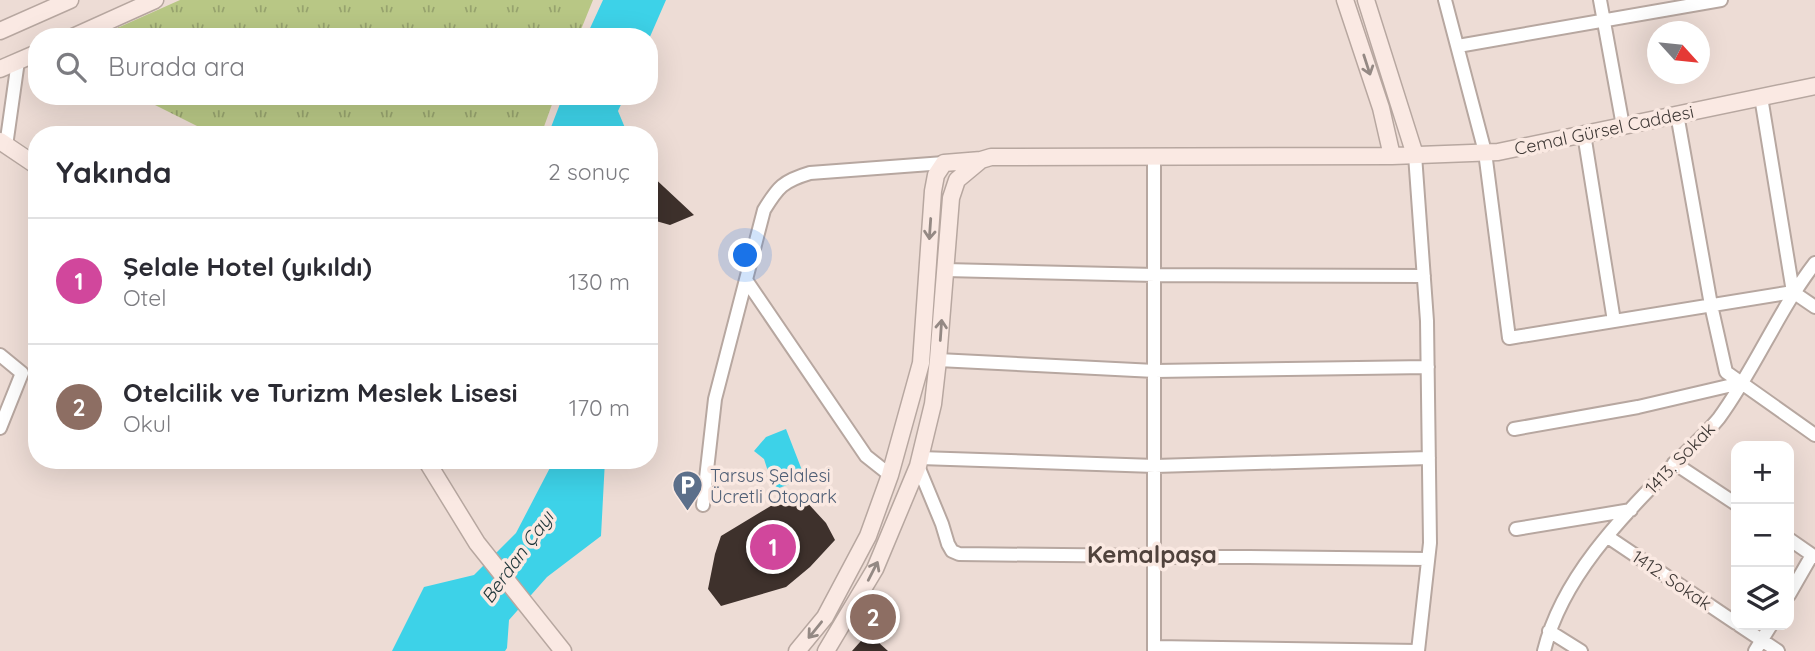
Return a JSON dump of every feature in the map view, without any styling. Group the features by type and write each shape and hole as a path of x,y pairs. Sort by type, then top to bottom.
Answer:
{"street":[{"path":"0,31 70,0"},
{"path":"92,28 155,0"},
{"path":"1345,0 1381,108 1392,156"},
{"path":"1154,156 1154,649 1418,651 1430,543 1428,367 1415,155 1366,0"},
{"path":"1445,0 1485,152 1509,338 1793,292 1815,307"},
{"path":"1600,0 1623,125"},
{"path":"1458,46 1721,0"},
{"path":"0,69 28,57"},
{"path":"18,61 3,143 28,160"},
{"name":"Cemal Gürsel Caddesi","path":"944,163 991,157 1392,156 1499,152 1815,86"},
{"path":"1762,97 1793,292"},
{"path":"1677,114 1711,305 1727,372 1815,435"},
{"path":"1584,134 1614,321"},
{"path":"826,651 875,569 919,462 933,404 939,360 951,198 957,180 981,160"},
{"path":"703,505 715,400 764,211 779,186 810,173 944,163"},
{"path":"797,651 825,617 868,536 890,475 921,363 933,191 936,175 944,163"},
{"name":"1413. Sokak","path":"1544,651 1549,631 1580,572 1631,510 1718,419 1793,292 1815,263"},
{"path":"945,270 1155,275 1424,275"},
{"path":"746,280 866,457 890,475"},
{"path":"0,355 22,373 0,428"},
{"path":"939,360 1155,371 1428,367"},
{"path":"1514,429 1638,407 1741,383"},
{"path":"919,462 1155,466 1429,458"},
{"path":"919,462 948,544 952,551 960,554 1429,559"},
{"path":"1674,463 1735,504"},
{"path":"432,469 477,542 563,651"},
{"path":"1516,530 1631,510"},
{"name":"1412. Sokak","path":"1608,537 1731,619"},
{"path":"1794,542 1814,556 1794,587"},
{"name":"1412. Sokak","path":"1744,630 1759,646 1778,651"},
{"path":"1759,646 1768,630"},
{"path":"1549,631 1580,651"}],"green space":[{"path":"180,0 593,0 582,28 117,28"},
{"path":"155,105 552,105 544,126 197,126"}],"water":[{"path":"603,0 666,0 654,28 590,28"},
{"path":"560,105 621,105 618,111 624,126 551,126"},
{"path":"786,429 805,478 774,490 764,459 754,451 766,437"},
{"name":"Berdan Çayı","path":"549,469 605,469 601,536 547,577 509,620 505,651 392,651 424,587 474,575 516,533"}],"building":[{"path":"658,181 694,215 670,225 658,222"},
{"path":"804,499 826,523 835,540 810,567 786,587 721,606 708,589 721,536 774,504 795,506"},
{"path":"868,633 888,651 852,651"}],"place":[{"name":"Tarsus Şelalesi Ücretli Otopark","path":"687,512"},
{"name":"Şelale Hotel (yıkıldı)","path":"773,547"},
{"name":"Otelcilik ve Turizm Meslek Lisesi","path":"873,617"}],"district":[{"name":"Kemalpaşa","path":"1152,554"}]}
